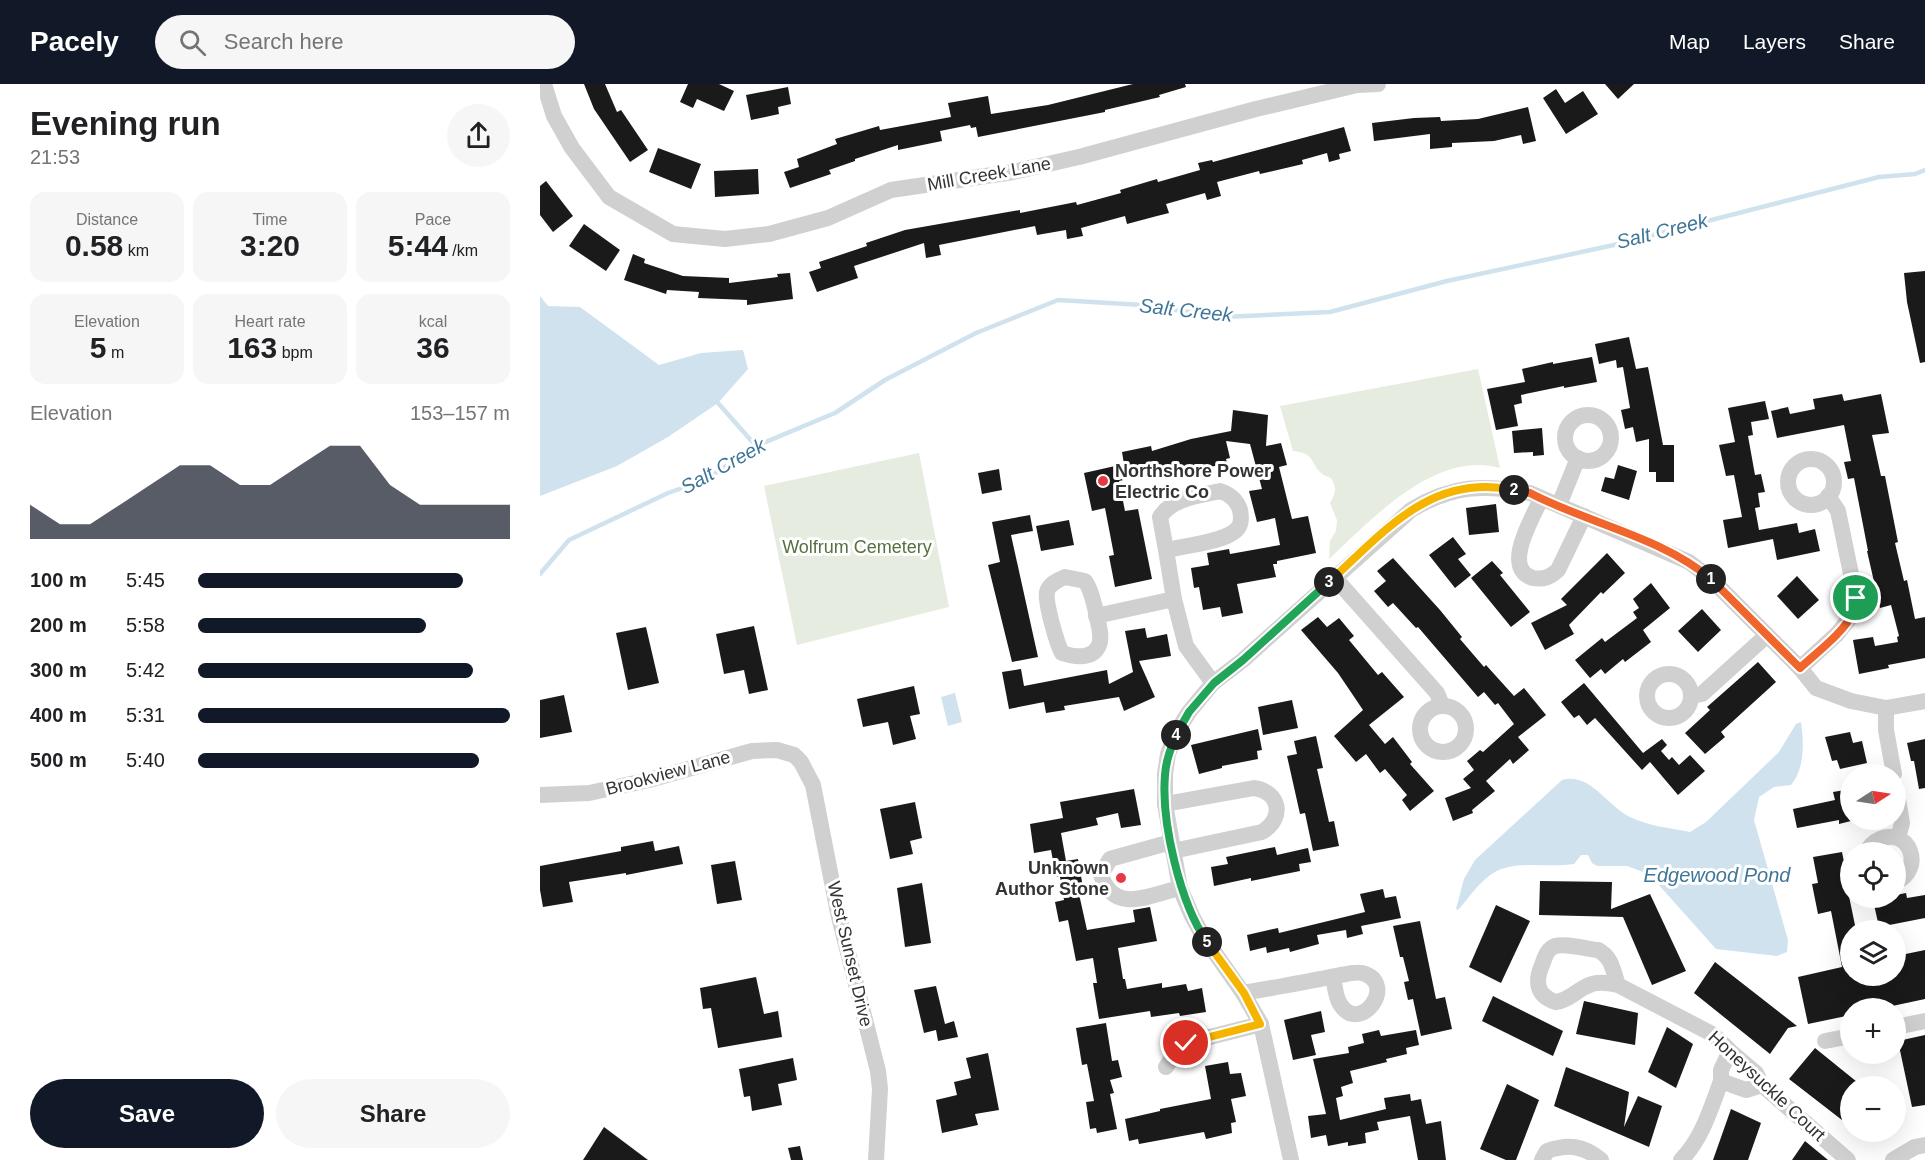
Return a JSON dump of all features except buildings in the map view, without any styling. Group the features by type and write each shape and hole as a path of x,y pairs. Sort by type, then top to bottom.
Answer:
{"street":[{"name":"Mill Creek Lane","path":"544,84 554,116 572,148 609,197 673,234 725,239 769,234 828,218 891,190 1024,170 1357,85 1378,84"},
{"path":"1559,505 1578,458"},
{"path":"1291,1160 1260,1024 1244,993 1203,936 1180,888 1164,804 1168,754 1176,733 1189,712 1214,683 1243,660 1398,520 1429,499 1452,491 1474,487 1503,487 1530,493 1689,562 1710,578 1800,668 1816,688 1851,701 1886,708 1925,700"},
{"path":"1166,550 1232,534 1239,527 1242,517 1239,506 1227,493 1220,491 1173,503 1165,509 1161,517 1166,550 1174,599 1186,646 1214,683"},
{"path":"1800,668 1837,633 1854,611 1856,598 1838,511 1828,495"},
{"path":"1541,499 1518,559 1520,567 1527,576 1541,580 1552,576 1558,570 1584,516"},
{"path":"1065,577 1085,581 1091,589 1096,616 1100,636 1096,650 1079,658 1062,653 1057,644 1048,600 1047,593 1051,585 1065,577"},
{"path":"1334,577 1437,693 1442,705"},
{"path":"1096,616 1174,599"},
{"path":"1691,696 1702,694 1766,636"},
{"path":"1886,708 1886,730 1892,764"},
{"name":"Brookview Lane","path":"540,795 589,794 650,780 752,751 777,750 794,755"},
{"name":"West Sunset Drive","path":"794,755 801,762 813,785 838,913 878,1071 880,1089 876,1160"},
{"path":"1164,804 1254,788 1271,794 1277,810 1276,819 1271,827 1262,832 1172,846 1110,859 1101,875 1104,886 1113,896 1126,901 1180,888"},
{"path":"1898,838 1900,830"},
{"path":"1874,842 1886,837 1898,838 1902,842"},
{"path":"1906,846 1910,850 1912,859 1906,876"},
{"name":"Honeysuckle Court","path":"1618,985 1610,960 1603,953 1598,950 1559,945 1550,949 1546,955 1537,979 1542,996 1556,1002 1590,985 1602,982 1618,985 1706,1029 1756,1073 1762,1085 1848,1160"},
{"path":"1244,993 1333,977"},
{"path":"1906,1025 1925,1021"},
{"path":"1166,1067 1175,1053 1186,1043 1260,1024"},
{"path":"1825,1041 1840,1038"},
{"path":"1680,1160 1697,1139 1721,1081 1721,1070 1730,1052"},
{"path":"1721,1081 1746,1090 1762,1085"},
{"path":"1542,1160 1546,1151 1563,1145 1578,1146 1601,1160"},
{"path":"1893,1160 1925,1145"}],"green space":[{"path":"1478,369 1500,468 1476,465 1452,469 1429,478 1385,508 1329,559 1330,541 1336,531 1337,520 1330,503 1335,488 1331,478 1319,471 1307,455 1293,451 1280,406"},
{"name":"Wolfrum Cemetery","path":"919,453 949,607 797,645 764,486"}],"water":[{"path":"540,296 548,306 580,307 659,365 701,353 743,350 748,369 718,403 668,437 617,466 540,496"},
{"path":"955,693 962,722 948,726 941,697"},
{"name":"Edgewood Pond","path":"1801,722 1802,755 1796,778 1791,785 1774,787 1759,797 1754,820 1788,940 1787,952 1777,956 1716,949 1649,874 1627,866 1597,866 1592,863 1588,855 1581,855 1574,864 1523,865 1504,868 1484,880 1458,910 1456,909 1464,879 1475,860 1562,780 1572,779 1590,785 1622,812 1644,823 1690,832 1706,822 1779,752 1796,724"}],"waterway":[{"name":"Salt Creek","path":"540,574 569,540 668,493 705,480 756,446 835,413 885,380 976,333 1058,300 1143,305 1223,317 1330,312 1447,281 1614,245 1879,177 1915,174 1925,170"},
{"path":"718,403 756,446"}],"place":[{"name":"Northshore Power Electric Co","path":"1103,481"},
{"name":"Unknown Author Stone","path":"1121,878"}],"route":[{"path":"1186,1043 1260,1024 1244,993 1203,936 1180,888 1164,804 1168,754 1176,733 1189,712 1214,683 1243,660 1411,510 1429,499 1452,491 1474,487 1503,487 1530,493 1689,562 1710,578 1800,668 1849,619 1854,611 1856,598"}]}
